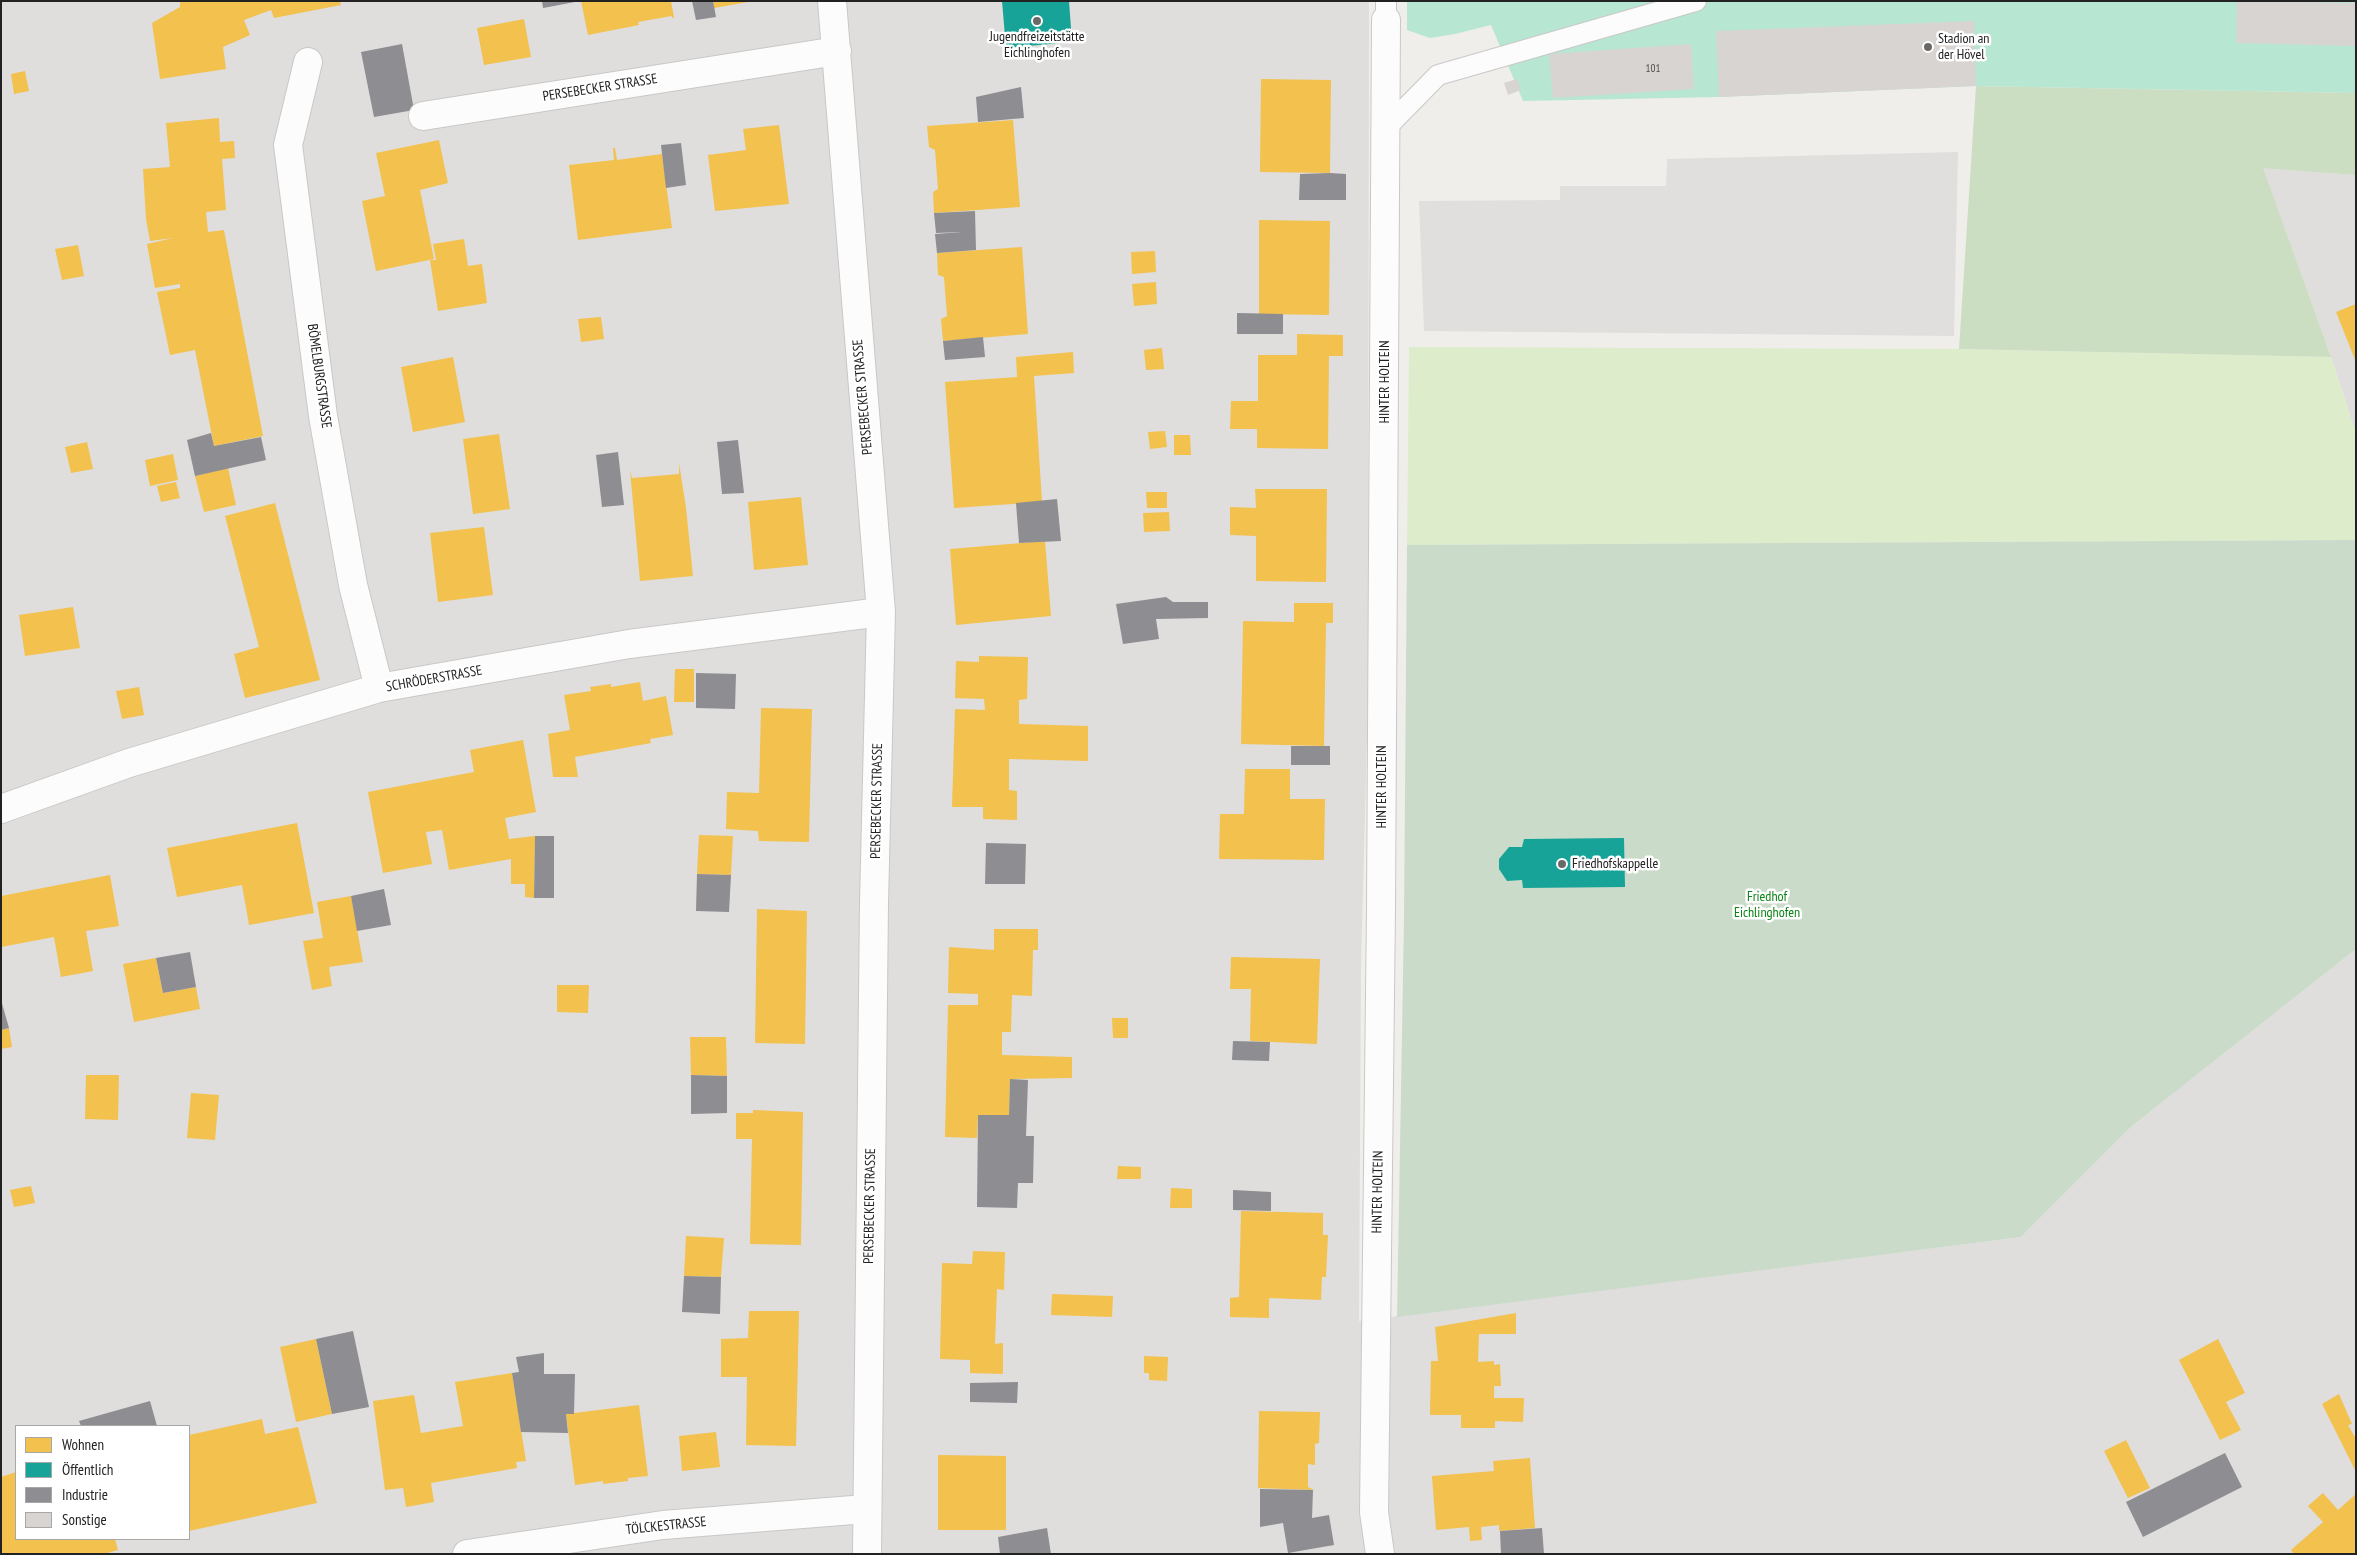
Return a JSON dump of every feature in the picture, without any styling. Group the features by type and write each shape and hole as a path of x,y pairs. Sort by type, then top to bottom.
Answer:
{"street":[{"name":"PERSEBECKER STRASSE","path":"832,1 859,358 881,612 874,903 867,1554"},
{"name":"HINTER HOLTEIN","path":"1380,1554 1374,1512 1382,879 1386,10"},
{"name":"PERSEBECKER STRASSE","path":"422,116 837,51"},
{"name":"BÖMELBURGSTRASSE","path":"308,62 288,145 324,416 353,585 379,688"},
{"name":"SCHRÖDERSTRASSE","path":"1,809 129,763 379,688 629,644 881,612"},
{"name":"TÖLCKESTRASSE","path":"467,1554 663,1525 866,1509"}],"lane":[{"path":"1384,129 1438,75 1696,1"}],"shaded area":[{"path":"1,1 1369,1 1368,701 1361,965 1359,1321 2021,1237 2132,1126 2356,949 2356,1554 1,1554"},
{"path":"1958,152 1954,336 1424,331 1419,201 1560,200 1560,186 1666,186 1667,159"},
{"path":"2262,167 2356,175 2356,434 2331,357"}],"green space":[{"name":"Stadion an der Hövel","path":"1407,1 2356,1 2356,93 1976,86 1719,97 1523,101 1491,25 1430,38 1407,30"},
{"path":"1976,86 2356,93 2356,175 2263,168 2331,357 1959,349"},
{"path":"1409,347 1959,349 2331,357 2356,434 2356,540 1407,545"},
{"name":"Friedhof Eichlinghofen","path":"2356,540 2356,949 2132,1126 2021,1237 1397,1317 1404,918 1407,545"}],"building: Wohnen":[{"path":"180,1 340,1 341,5 274,18 271,10 244,20 250,35 223,47 226,69 160,79 152,23 180,7"},
{"path":"581,1 671,1 674,17 638,22 639,25 588,35"},
{"path":"713,1 747,1 748,2 714,8"},
{"path":"524,19 531,57 484,65 477,28"},
{"path":"25,71 29,91 14,94 11,74"},
{"path":"1261,79 1331,80 1330,173 1260,172"},
{"path":"219,118 220,142 234,141 235,158 222,159 226,210 206,212 208,232 224,230 263,436 214,446 195,350 170,355 157,292 180,288 180,284 155,288 147,244 173,238 150,241 146,219 143,169 170,167 166,123"},
{"path":"1013,120 1020,207 934,213 933,192 938,189 935,150 929,147 927,126"},
{"path":"779,125 789,204 715,211 708,155 746,150 743,129"},
{"path":"439,140 448,183 420,190 434,259 376,271 362,201 385,196 376,153"},
{"path":"613,148 615,148 617,160 662,154 672,228 578,240 569,165 614,160"},
{"path":"1259,220 1330,221 1329,315 1259,314"},
{"path":"464,239 468,266 482,264 487,303 438,311 430,260 436,260 433,244"},
{"path":"78,245 84,276 62,280 55,249"},
{"path":"1022,247 1028,334 943,341 941,319 947,316 944,277 938,275 937,253"},
{"path":"1155,251 1156,272 1132,274 1131,252"},
{"path":"1156,282 1157,304 1134,306 1132,284"},
{"path":"2356,304 2356,362 2336,312"},
{"path":"601,317 604,339 581,342 578,319"},
{"path":"1297,334 1343,335 1343,356 1329,356 1328,449 1257,448 1257,429 1230,429 1231,401 1258,401 1258,355 1297,355"},
{"path":"1162,348 1164,369 1146,370 1144,350"},
{"path":"1073,352 1074,373 1034,376 1042,502 954,508 945,382 1017,377 1016,357"},
{"path":"453,357 465,422 413,432 401,367"},
{"path":"1165,431 1167,447 1150,449 1148,432"},
{"path":"499,434 510,509 473,514 463,439"},
{"path":"1174,435 1190,435 1191,455 1174,455"},
{"path":"87,442 93,469 71,473 65,447"},
{"path":"173,454 178,480 150,486 145,460"},
{"path":"679,463 693,576 640,581 630,470 632,478 679,474"},
{"path":"228,468 236,505 204,512 195,476"},
{"path":"176,482 180,498 161,502 157,486"},
{"path":"1255,489 1327,489 1326,582 1256,581 1256,536 1230,535 1230,507 1256,508"},
{"path":"1146,492 1167,492 1167,508 1147,508"},
{"path":"801,497 808,565 754,570 748,502"},
{"path":"275,503 320,680 245,698 234,654 259,647 225,516"},
{"path":"1169,512 1170,531 1144,532 1143,513"},
{"path":"484,527 493,595 438,602 430,533"},
{"path":"1045,541 1051,616 956,625 950,549"},
{"path":"1294,603 1333,603 1333,623 1326,623 1324,746 1241,744 1243,621 1294,622"},
{"path":"73,607 80,648 25,656 19,615"},
{"path":"979,656 1028,657 1027,699 1019,700 1019,724 1088,726 1088,761 1009,759 1009,790 1017,791 1017,820 983,819 983,807 952,807 955,709 985,710 984,699 955,698 956,661 979,662"},
{"path":"675,669 694,669 694,702 674,702"},
{"path":"640,682 643,701 666,696 673,735 650,739 651,743 575,757 578,777 553,777 548,734 570,730 564,695 591,691 590,687 611,684 611,687"},
{"path":"139,687 144,715 122,719 116,691"},
{"path":"761,708 812,709 809,842 759,841 758,831 726,829 727,792 759,793"},
{"path":"523,740 536,812 505,818 509,839 535,836 534,898 525,897 525,884 511,884 511,859 449,870 442,830 426,832 432,864 383,873 368,792 474,772 470,750"},
{"path":"1245,769 1290,769 1290,799 1325,799 1324,860 1219,859 1220,814 1244,814"},
{"path":"297,823 314,913 249,925 242,885 177,897 167,848"},
{"path":"699,835 733,836 731,875 697,874"},
{"path":"110,875 119,926 86,931 93,971 61,977 54,937 1,947 1,896"},
{"path":"351,896 363,962 329,967 332,986 312,990 303,941 323,938 317,902"},
{"path":"757,909 807,911 805,1044 755,1043"},
{"path":"994,929 1038,929 1038,950 1033,950 1032,996 1012,995 1011,1032 1002,1032 1002,1055 1072,1057 1072,1078 1010,1079 1009,1115 978,1115 977,1138 945,1137 948,1005 978,1005 978,994 948,993 949,947 994,950"},
{"path":"1231,957 1320,959 1317,1044 1250,1041 1251,989 1230,989"},
{"path":"156,958 163,993 196,987 200,1009 134,1022 123,964"},
{"path":"557,985 589,985 588,1013 557,1012"},
{"path":"1112,1018 1128,1018 1128,1038 1113,1038"},
{"path":"9,1028 12,1047 1,1049 1,1030"},
{"path":"690,1037 726,1037 727,1076 691,1075"},
{"path":"86,1075 119,1075 118,1120 85,1119"},
{"path":"191,1093 219,1095 215,1140 187,1138"},
{"path":"753,1110 803,1112 801,1245 750,1244 752,1139 736,1139 736,1113 753,1113"},
{"path":"1118,1166 1141,1167 1141,1179 1117,1179"},
{"path":"31,1186 35,1203 14,1207 10,1190"},
{"path":"1171,1188 1192,1189 1192,1208 1170,1208"},
{"path":"1241,1211 1323,1213 1323,1235 1328,1235 1326,1277 1322,1277 1321,1300 1269,1298 1269,1318 1230,1317 1230,1298 1239,1297"},
{"path":"686,1236 724,1238 721,1277 684,1276"},
{"path":"973,1251 1005,1252 1004,1290 997,1289 995,1344 1003,1343 1003,1374 970,1373 970,1360 940,1359 942,1263 972,1264"},
{"path":"1052,1294 1113,1296 1112,1317 1051,1315"},
{"path":"749,1311 799,1311 796,1446 746,1445 747,1377 721,1377 721,1339 748,1338"},
{"path":"1516,1313 1516,1334 1479,1334 1478,1362 1494,1361 1494,1365 1500,1364 1501,1386 1494,1386 1494,1398 1524,1398 1523,1422 1495,1421 1495,1428 1461,1428 1461,1415 1430,1415 1431,1361 1438,1361 1435,1327"},
{"path":"316,1339 332,1414 296,1422 280,1347"},
{"path":"2218,1339 2245,1393 2226,1402 2241,1430 2220,1440 2179,1360"},
{"path":"1144,1356 1168,1357 1167,1381 1149,1380 1149,1373 1144,1373"},
{"path":"512,1373 526,1461 516,1462 517,1468 431,1483 434,1502 406,1507 403,1488 385,1490 373,1401 414,1395 421,1433 463,1426 455,1382"},
{"path":"2339,1394 2352,1424 2348,1425 2356,1439 2356,1472 2322,1404"},
{"path":"639,1405 648,1476 628,1478 628,1481 603,1484 603,1481 575,1485 566,1414"},
{"path":"1259,1411 1320,1412 1319,1443 1315,1444 1315,1465 1308,1464 1308,1487 1314,1490 1258,1488"},
{"path":"262,1419 265,1434 298,1427 317,1503 190,1531 190,1435"},
{"path":"716,1432 720,1467 682,1471 679,1436"},
{"path":"2126,1440 2150,1488 2128,1498 2104,1451"},
{"path":"938,1455 1006,1456 1006,1530 938,1530"},
{"path":"1530,1458 1535,1528 1499,1531 1499,1525 1481,1527 1482,1540 1470,1541 1469,1527 1436,1530 1432,1476 1494,1471 1493,1461"},
{"path":"15,1472 15,1540 115,1540 118,1550 104,1554 1,1554 1,1477"},
{"path":"2323,1493 2338,1510 2356,1494 2356,1554 2294,1554 2291,1550 2323,1522 2308,1506"}],"building: Öffentlich":[{"name":"Jugendfreizeitstätte Eichlinghofen","path":"1002,1 1069,1 1072,42 1006,48"},
{"name":"Friedhofskappelle","path":"1624,838 1625,887 1523,888 1522,880 1507,881 1499,869 1499,859 1509,847 1522,847 1524,839"}],"building: Industrie":[{"path":"542,1 575,1 575,2 543,8"},
{"path":"692,1 713,1 716,17 696,20"},
{"path":"402,44 414,110 374,117 361,52"},
{"path":"1021,87 1024,118 978,122 976,97"},
{"path":"681,143 686,185 666,188 661,145"},
{"path":"1300,174 1346,174 1346,200 1299,200"},
{"path":"975,211 976,250 937,253 935,234 962,232 936,233 934,213"},
{"path":"1237,313 1283,314 1283,334 1237,334"},
{"path":"983,337 985,357 945,360 943,341"},
{"path":"211,433 214,446 261,437 266,460 195,476 187,440"},
{"path":"738,440 744,493 722,494 717,442"},
{"path":"618,452 624,505 602,507 596,455"},
{"path":"1057,499 1061,541 1019,543 1016,503"},
{"path":"1166,597 1173,602 1208,602 1208,618 1156,619 1159,639 1123,644 1116,604"},
{"path":"696,673 736,674 735,709 696,708"},
{"path":"1291,746 1330,746 1330,765 1291,765"},
{"path":"535,836 554,836 554,898 534,898"},
{"path":"986,843 1026,844 1025,884 985,884"},
{"path":"697,874 731,875 729,912 696,911"},
{"path":"384,889 391,925 357,931 351,896"},
{"path":"190,952 196,987 163,993 156,958"},
{"path":"1,1000 9,1028 1,1030"},
{"path":"1233,1041 1270,1042 1269,1061 1232,1060"},
{"path":"691,1075 727,1076 727,1113 691,1114"},
{"path":"1010,1079 1028,1080 1026,1136 1034,1136 1033,1183 1018,1183 1017,1208 977,1207 978,1115 1009,1115"},
{"path":"1233,1190 1271,1192 1271,1211 1233,1210"},
{"path":"684,1276 721,1277 720,1314 682,1312"},
{"path":"353,1331 369,1407 332,1414 316,1339"},
{"path":"544,1353 544,1374 575,1374 574,1414 566,1414 568,1433 521,1432 512,1373 519,1372 516,1357"},
{"path":"1018,1382 1017,1403 970,1402 970,1383"},
{"path":"150,1401 157,1425 81,1425 79,1421"},
{"path":"2225,1453 2242,1487 2143,1537 2126,1502"},
{"path":"1260,1489 1313,1490 1312,1518 1329,1515 1334,1545 1288,1553 1283,1523 1260,1527"},
{"path":"1047,1528 1051,1554 1000,1554 998,1537"},
{"path":"1542,1528 1544,1554 1501,1554 1500,1531"}],"building: Sonstige":[{"path":"2237,1 2356,3 2356,46 2236,43"},
{"path":"1974,21 1976,86 1719,97 1716,31"},
{"path":"1691,44 1694,89 1553,98 1549,54"},
{"path":"1517,79 1521,90 1508,95 1504,83"}],"place":[{"name":"Jugendfreizeitstätte Eichlinghofen","path":"1037,21"},
{"name":"Stadion an der Hövel","path":"1928,47"},
{"name":"Friedhofskappelle","path":"1562,864"}]}
